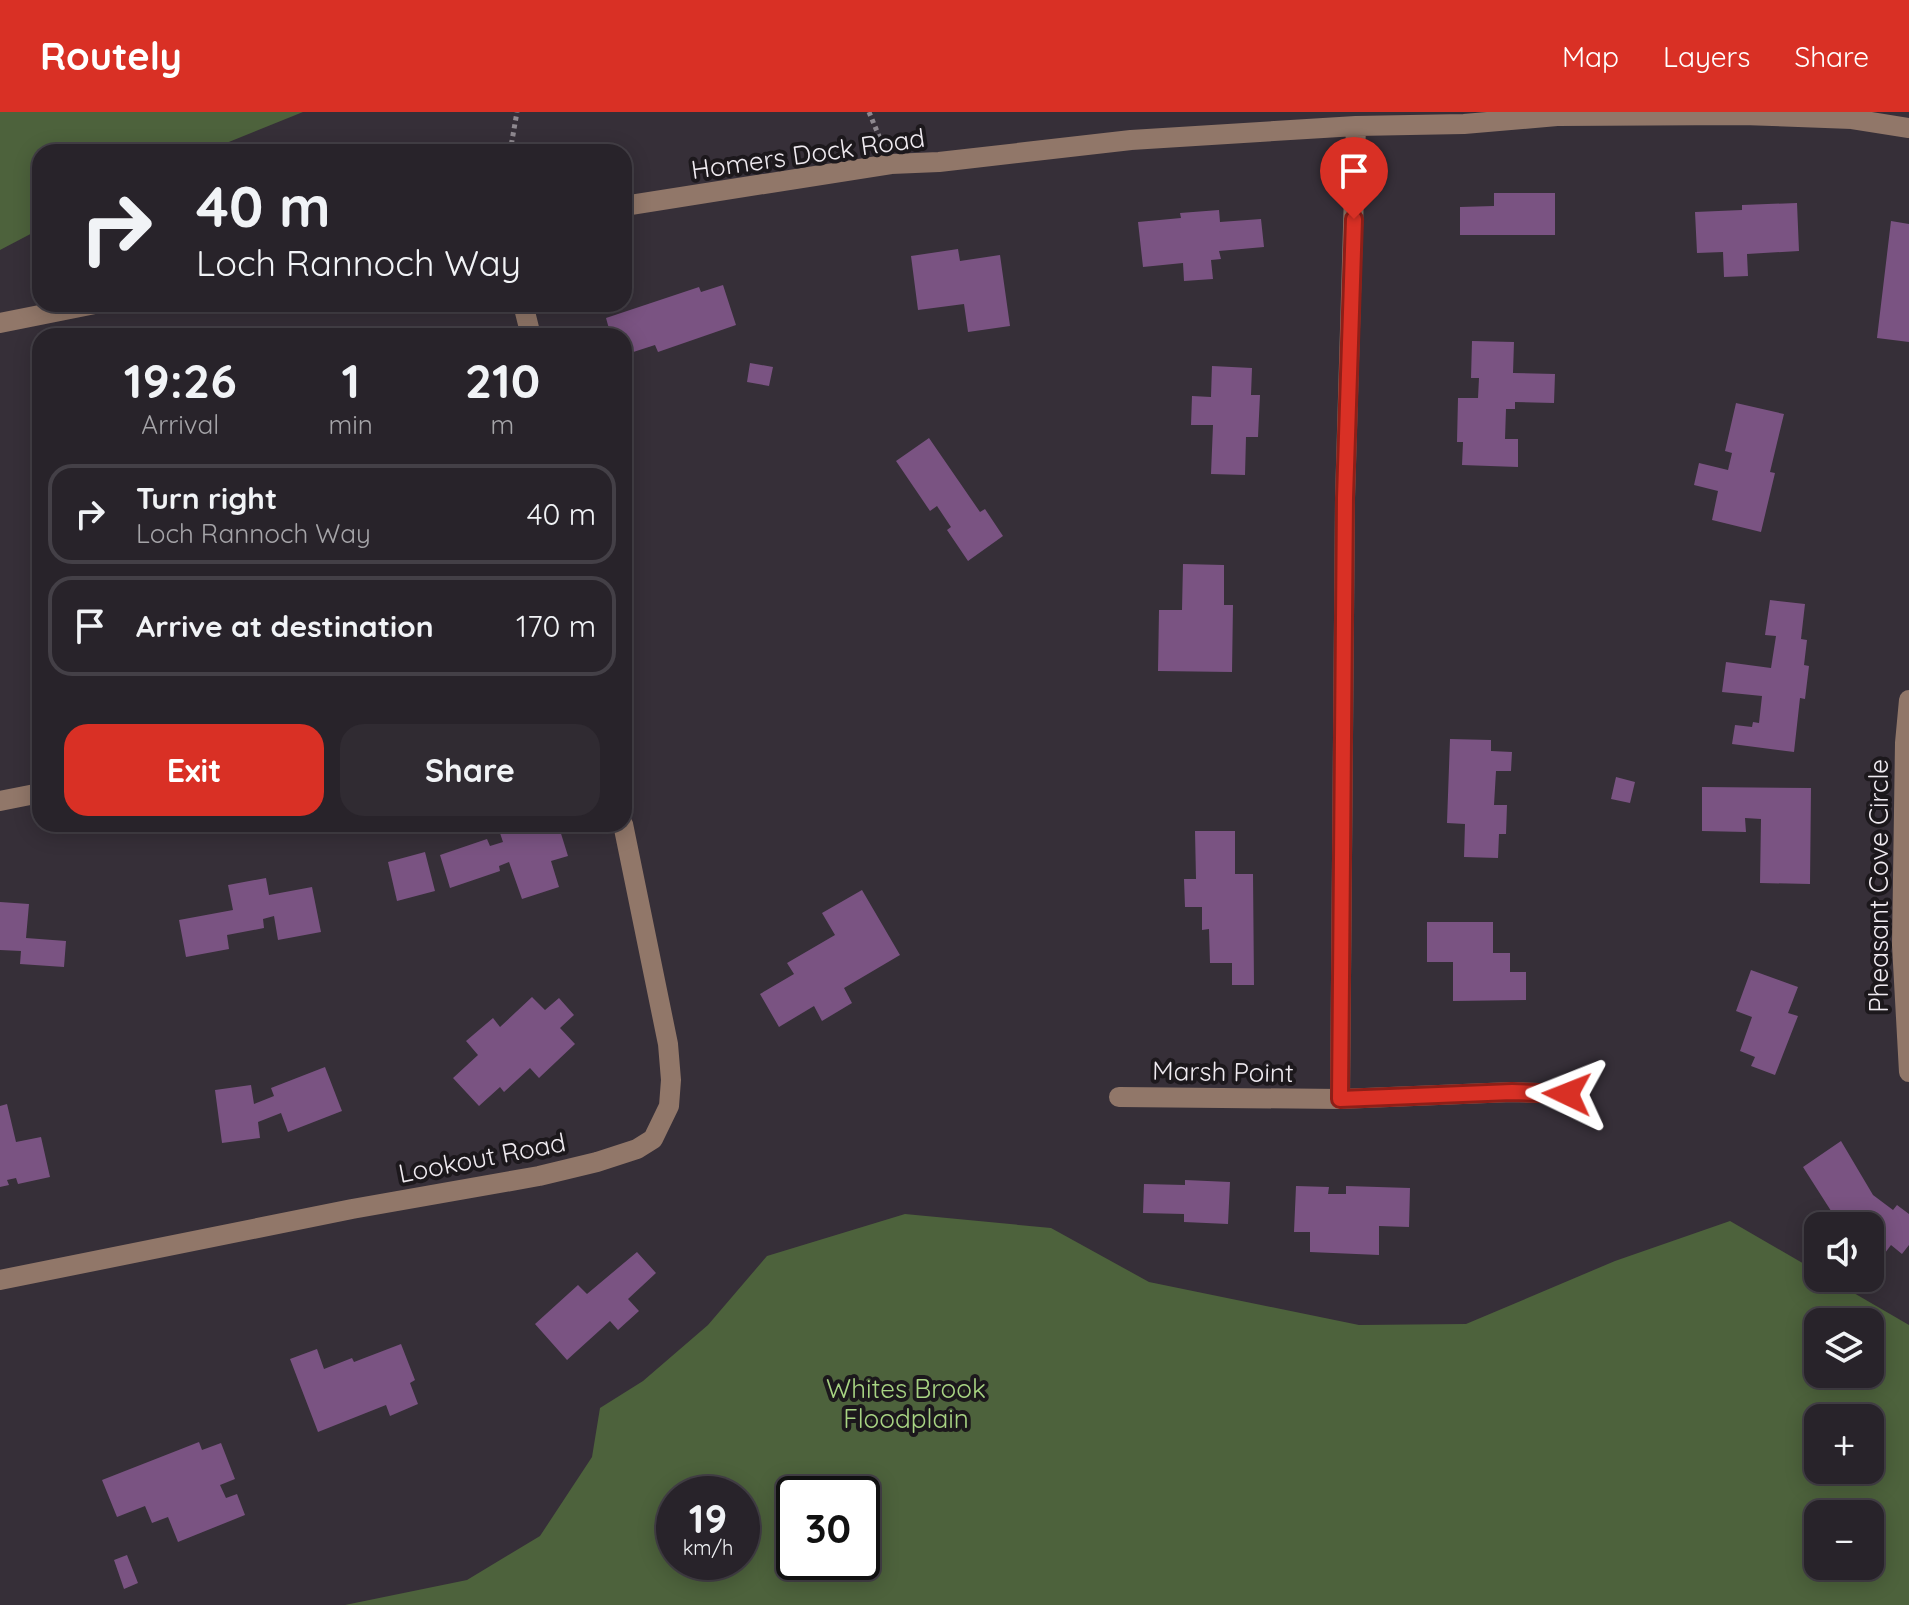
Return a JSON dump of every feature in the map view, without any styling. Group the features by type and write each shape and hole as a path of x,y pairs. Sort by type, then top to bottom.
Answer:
{"street":[{"name":"Homers Dock Road","path":"632,205 891,164 939,162 1131,140 1464,118 1743,115 1852,119 1909,128"},
{"path":"1340,1099 1345,498 1356,126"},
{"path":"0,323 55,312"},
{"name":"Pheasant Cove Circle","path":"1909,700 1905,743 1902,945 1909,1072"},
{"path":"0,801 32,795"},
{"name":"Lookout Road","path":"0,1280 352,1209 539,1176 597,1162 637,1149 653,1139 669,1106 671,1080 668,1044 625,832"},
{"name":"Marsh Point","path":"1119,1097 1340,1099 1512,1092 1567,1094"}],"path":[{"path":"511,144 517,112"}],"green space":[{"path":"0,112 303,112 224,144 32,144 32,233 0,250"},
{"name":"Whites Brook Floodplain","path":"905,1214 1051,1228 1149,1282 1359,1325 1466,1324 1615,1261 1730,1221 1804,1264 1804,1292 1852,1292 1880,1308 1804,1308 1804,1388 1884,1388 1884,1310 1909,1325 1909,1605 345,1605 467,1580 540,1536 592,1457 600,1408 643,1381 708,1325 767,1256"}],"building":[{"path":"1494,193 1555,193 1555,235 1460,235 1460,207 1494,206"},
{"path":"1797,203 1799,251 1747,254 1748,276 1724,277 1723,252 1697,253 1695,212 1742,210 1742,205"},
{"path":"1219,210 1220,222 1261,219 1264,247 1219,251 1221,259 1211,260 1213,279 1184,281 1183,263 1143,267 1138,222 1181,218 1180,213"},
{"path":"1891,221 1909,224 1909,342 1877,338"},
{"path":"958,249 960,261 1000,255 1010,326 968,332 964,304 918,310 911,256"},
{"path":"723,285 736,325 658,352 655,345 632,352 632,328 609,328 606,318 632,312 632,309 699,287 701,292"},
{"path":"1472,341 1514,342 1513,373 1555,374 1554,403 1515,402 1515,409 1506,409 1505,439 1518,439 1518,467 1462,465 1463,442 1457,442 1458,398 1478,398 1479,378 1471,378"},
{"path":"750,363 773,367 769,386 747,382"},
{"path":"1212,366 1252,368 1251,395 1260,395 1258,437 1246,437 1245,475 1211,474 1213,425 1191,425 1192,396 1211,397"},
{"path":"1736,403 1784,414 1770,472 1775,473 1761,532 1712,520 1718,491 1694,485 1699,463 1728,470 1732,453 1725,451"},
{"path":"929,438 980,512 985,509 1003,536 968,561 947,530 951,527 937,506 930,511 896,461"},
{"path":"1183,564 1224,565 1224,605 1233,605 1232,672 1158,671 1159,610 1182,610"},
{"path":"1770,600 1805,604 1801,639 1807,640 1804,665 1809,666 1805,699 1800,698 1794,752 1732,744 1735,725 1752,727 1753,722 1759,723 1762,696 1722,692 1726,662 1771,668 1776,636 1765,635"},
{"path":"1450,739 1491,740 1491,751 1512,752 1511,771 1496,771 1494,805 1507,805 1506,834 1499,834 1498,858 1464,857 1465,824 1447,823"},
{"path":"1616,777 1635,782 1630,803 1611,799"},
{"path":"1702,787 1811,788 1810,884 1760,883 1761,819 1745,818 1746,832 1702,831"},
{"path":"1195,831 1235,831 1235,874 1253,874 1254,985 1232,985 1232,963 1210,963 1209,929 1202,930 1202,907 1185,907 1184,879 1196,879"},
{"path":"500,832 560,832 568,856 551,861 559,887 522,899 509,862 499,866 500,871 450,888 440,855 487,839 490,846 503,842"},
{"path":"425,852 435,891 397,901 388,862"},
{"path":"266,878 269,895 312,887 321,932 278,940 274,916 263,919 264,928 227,935 229,949 186,957 179,920 233,910 228,885"},
{"path":"862,890 900,955 844,988 852,1003 822,1021 814,1006 779,1027 760,994 794,974 787,963 835,935 822,913"},
{"path":"0,902 29,904 26,938 66,941 64,967 20,964 21,951 0,950"},
{"path":"1427,922 1493,922 1493,953 1510,953 1510,972 1526,972 1526,1000 1453,1001 1453,962 1427,962"},
{"path":"1751,970 1798,987 1788,1013 1798,1016 1775,1075 1751,1066 1755,1057 1740,1051 1752,1017 1736,1011"},
{"path":"532,997 545,1010 559,998 574,1015 560,1028 575,1044 539,1078 530,1068 504,1092 500,1087 479,1106 453,1078 478,1055 466,1041 493,1018 500,1027"},
{"path":"325,1067 342,1111 288,1132 281,1113 258,1122 260,1138 222,1143 215,1090 251,1085 254,1104 274,1096 271,1088"},
{"path":"7,1104 16,1142 41,1137 50,1177 18,1184 16,1178 7,1180 9,1185 0,1187 0,1106"},
{"path":"1841,1141 1873,1195 1893,1210 1897,1205 1909,1214 1909,1245 1902,1254 1891,1245 1884,1252 1884,1212 1832,1212 1803,1167"},
{"path":"1185,1180 1230,1182 1228,1224 1184,1222 1184,1214 1143,1213 1144,1184 1185,1185"},
{"path":"1296,1186 1329,1187 1328,1194 1346,1194 1346,1186 1410,1188 1409,1227 1379,1226 1379,1255 1310,1252 1310,1232 1294,1232"},
{"path":"637,1252 656,1273 628,1299 639,1311 618,1330 610,1321 567,1360 535,1324 578,1285 587,1294"},
{"path":"401,1344 415,1380 410,1383 418,1404 390,1416 386,1405 318,1432 290,1359 317,1349 324,1369 352,1358 354,1362"},
{"path":"199,1442 202,1450 221,1443 235,1479 220,1485 226,1498 237,1494 245,1515 178,1542 168,1517 152,1523 145,1506 117,1517 102,1480"},
{"path":"127,1555 138,1583 124,1589 114,1560"}],"route":[{"path":"1354,219 1345,498 1340,1099 1512,1092 1567,1094"}]}
